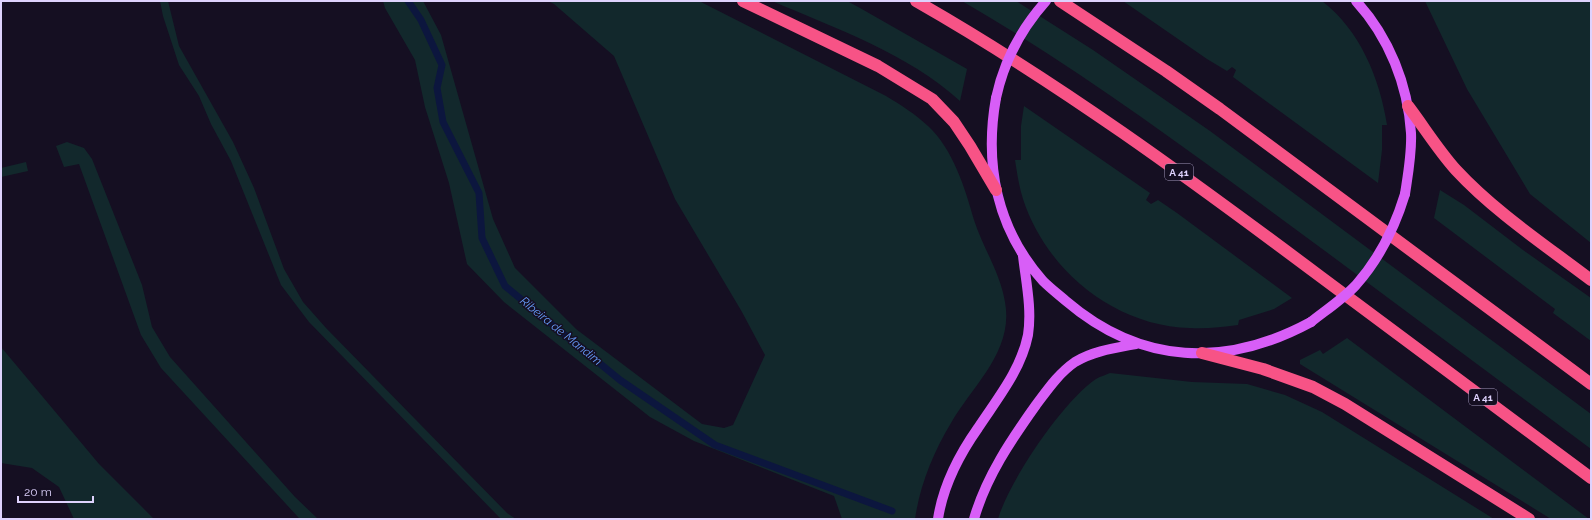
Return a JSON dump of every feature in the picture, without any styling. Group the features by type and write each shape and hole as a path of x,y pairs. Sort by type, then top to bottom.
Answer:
{"highway":[{"path":"743,1 878,66 932,99 954,122 996,190"},
{"name":"A 41","path":"916,1 977,36 1034,73 1175,170 1591,478"},
{"path":"1060,1 1166,71 1421,257 1591,384"},
{"path":"1408,106 1442,153 1470,184 1523,229 1591,280"},
{"path":"1202,353 1263,369 1313,387 1345,404 1529,519"}],"main road":[{"path":"1046,1 1036,12 1017,39 1004,69 996,98 990,143 996,190 1002,212 1023,256 1044,282 1077,310 1104,329 1136,344 1170,351 1202,353 1238,350 1258,345 1278,338 1311,322 1355,285 1372,264 1394,226 1405,194 1410,162 1411,134 1408,106 1396,65 1385,42 1366,12 1356,1"},
{"path":"1364,1 1366,12"},
{"path":"938,519 942,501 958,460 976,429 1007,386 1018,365 1026,343 1029,323 1029,305 1023,256"},
{"path":"974,519 979,500 991,475 1024,422 1058,377 1066,369 1085,357 1099,351 1136,344"}],"green space":[{"path":"160,1 168,1 179,46 233,142 254,188 284,269 303,302 326,328 507,513 516,519 501,519 309,322 281,285 231,161 211,124 199,96 179,65 163,16"},
{"path":"383,1 423,1 441,35 493,219 515,268 576,329 702,424 724,428 733,425 765,355 742,312 675,199 614,56 554,4 548,1 699,1 886,96 908,110 928,126 937,135 951,157 962,182 974,220 1003,291 1006,320 998,352 990,367 960,409 938,446 920,494 915,519 842,519 834,496 694,441 650,417 504,302 467,264 449,183 425,107 415,60 385,8"},
{"path":"772,1 847,1 967,69 960,101 917,69 894,56 846,32"},
{"path":"962,1 1016,1 1093,50 1210,131 1591,414 1591,449 1305,236 1116,99 1001,24"},
{"path":"1123,1 1322,1 1347,26 1357,41 1366,57 1379,90 1387,125 1382,125 1382,150 1378,183 1233,77 1236,70 1232,67 1227,71 1207,59"},
{"path":"1425,1 1591,1 1591,243 1530,194 1467,89"},
{"path":"1024,106 1150,193 1146,200 1151,204 1158,200 1292,298 1274,309 1239,320 1238,325 1190,328 1162,325 1135,317 1110,305 1087,289 1066,270 1048,249 1034,225 1023,199 1015,160 1021,160 1021,126"},
{"path":"67,142 84,148 92,159 142,285 152,327 170,357 295,497 318,519 300,519 161,368 141,335 79,164 64,167 56,146"},
{"path":"26,162 28,171 1,177 1,168"},
{"path":"1440,190 1464,205 1523,250 1591,298 1591,341 1553,313 1555,309 1434,218"},
{"path":"1347,338 1589,519 1551,519 1300,364 1300,360 1320,350 1323,354"},
{"path":"1,347 99,464 154,519 74,519 59,487 32,468 1,463"},
{"path":"1110,373 1192,382 1247,384 1285,395 1322,412 1494,519 998,519 1013,484 1053,423 1083,390 1096,379"}],"waterway":[{"name":"Ribeira de Mandim","path":"408,1 421,20 442,65 437,88 443,122 479,193 482,238 505,286 620,380 715,445 892,511"}]}
